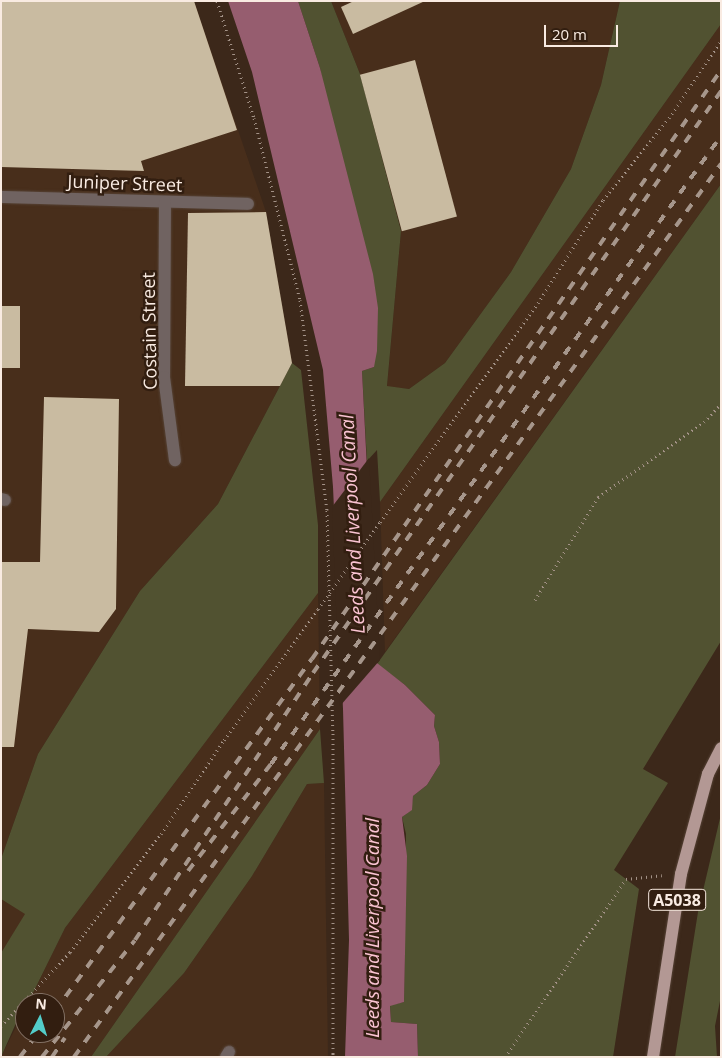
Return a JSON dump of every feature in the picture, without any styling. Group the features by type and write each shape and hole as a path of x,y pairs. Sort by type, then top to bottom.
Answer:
{"main road":[{"name":"A5038","path":"653,1057 681,874 708,774 721,748"}],"street":[{"name":"Juniper Street","path":"1,197 248,204"},
{"name":"Costain Street","path":"166,202 164,377 175,460"}],"path":[{"path":"217,1 254,118 300,300 327,510 333,733 333,1057"},
{"path":"1,1026 70,952 161,834 224,740 538,303 603,200 669,118 721,41"},
{"path":"535,600 598,498 704,422 721,404"},
{"path":"505,1057 626,879 681,874"}],"shaded area":[{"path":"1,1 194,1 266,212 292,363 218,504 140,591 38,754 1,859"},
{"path":"331,1 620,1 601,85 571,169 511,272 445,363 409,389 387,387 401,231 360,74"},
{"path":"721,24 721,184 385,652 380,502"},
{"path":"318,593 320,729 91,1057 1,1057 15,1029 15,1043 65,1043 65,993 33,993 65,928"},
{"path":"324,783 328,1057 106,1057 184,973 252,876 307,784"},
{"path":"1,899 26,914 1,953"}],"green space":[{"path":"298,1 331,1 360,74 401,231 387,386 409,389 445,363 511,272 571,169 601,85 620,1 721,1 721,24 380,502 377,450 367,461 362,371 374,367 320,68"},
{"path":"721,184 721,641 643,769 668,783 614,870 639,889 613,1057 418,1057 417,1024 391,1022 390,1005 404,1002 406,834 402,817 411,810 413,796 427,785 440,764 439,742 434,726 435,715 405,685 377,664"},
{"path":"292,363 301,370 318,525 318,593 65,928 33,993 15,993 15,1026 1,1057 1,953 25,914 1,899 1,859 38,754 140,591 218,504"},
{"path":"320,729 324,783 307,784 252,876 184,973 106,1057 91,1057"},
{"path":"721,814 721,996 715,1026 717,1057 675,1057 698,912"}],"water":[{"name":"Leeds and Liverpool Canal","path":"228,1 298,1 320,68 373,274 378,308 377,351 374,367 362,371 377,663 405,685 435,715 434,726 439,742 440,764 427,785 413,796 412,810 402,817 407,856 404,1002 390,1006 391,1022 417,1024 418,1057 345,1057 349,940 343,709 333,487 323,370 252,72"}],"pier":[{"path":"369,458 380,660 340,706 332,507"}],"building":[{"path":"1,1 194,1 237,130 141,161 144,171 1,167"},
{"path":"354,1 425,1 353,34 341,7"},
{"path":"415,60 457,216 402,231 360,75"},
{"path":"266,212 292,363 280,386 185,386 188,213"},
{"path":"1,306 20,306 20,368 1,368"},
{"path":"44,397 119,399 116,609 99,632 28,629 14,747 1,747 1,562 40,562"}],"railway":[{"path":"65,997 312,659 721,70"},
{"path":"42,1057 135,940 313,673 721,91"},
{"path":"188,871 271,764 721,136"},
{"path":"74,1057 721,164"},
{"path":"20,1057 30,1043"},
{"path":"52,1057 62,1043"}]}
